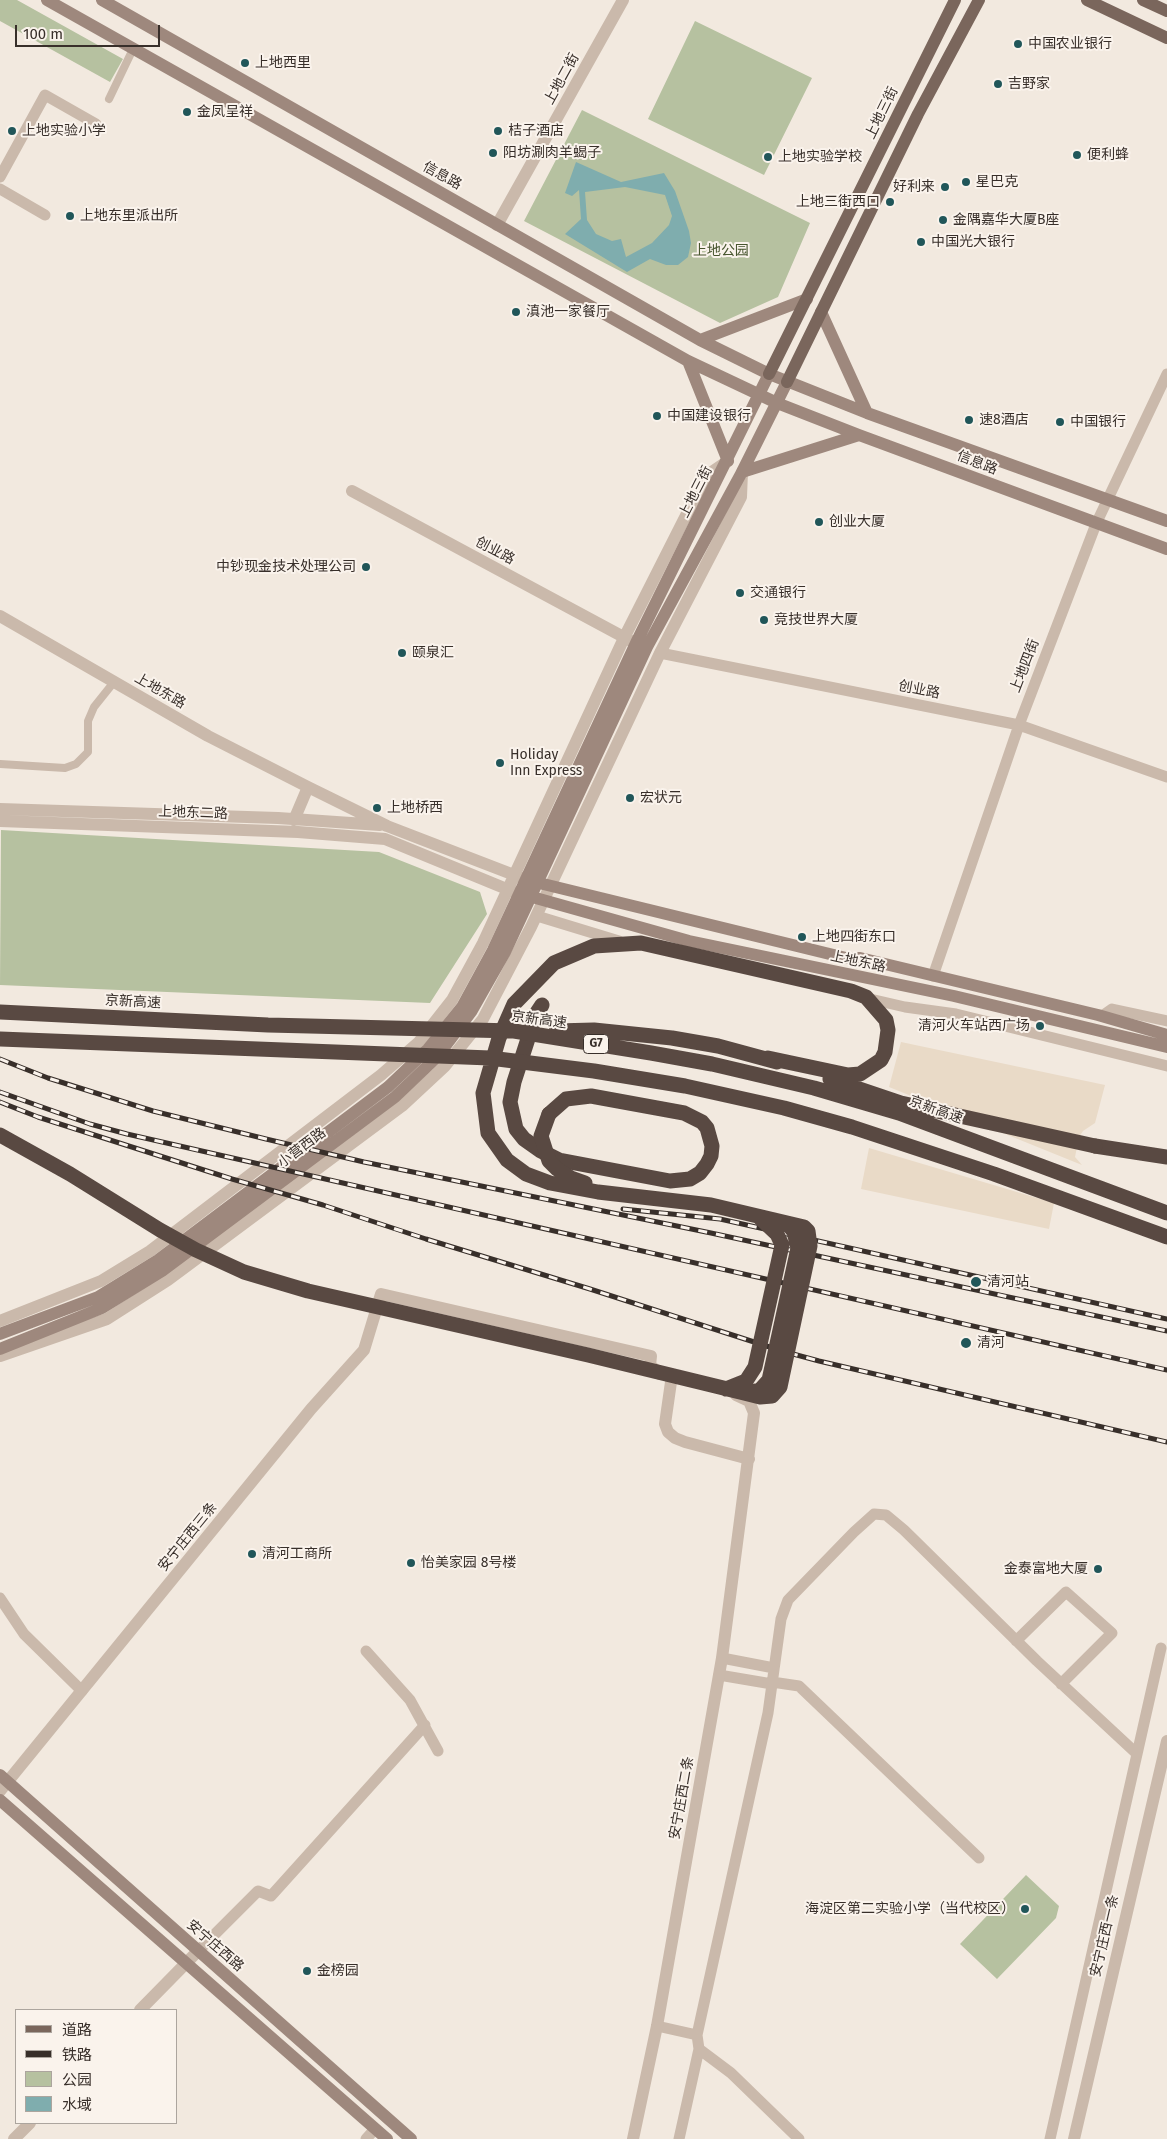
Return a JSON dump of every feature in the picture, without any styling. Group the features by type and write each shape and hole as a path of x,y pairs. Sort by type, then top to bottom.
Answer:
{"highway":[{"path":"0,1135 42,1157 160,1230 196,1250 244,1272 308,1291 744,1394 760,1397 772,1396 780,1387 810,1246 808,1231 804,1227 711,1205 598,1192 550,1183 526,1174 507,1160 488,1132 483,1093 499,1038 514,1004 554,963 594,946 641,943 851,991 866,997 886,1020 888,1030 885,1052 881,1060 860,1074 848,1075 672,1038 594,1030 514,1031"},
{"path":"542,1005 536,1014 514,1082 510,1102 516,1129 524,1139 540,1151 559,1160 670,1181 690,1179 700,1173 711,1156 712,1146 707,1128 702,1122 684,1113 590,1096 566,1099 549,1114 541,1136 549,1161 557,1170 571,1178 596,1187 632,1195"},
{"name":"京新高速","path":"0,1012 268,1025 514,1031 712,1064 814,1088 899,1114 1167,1213"},
{"name":"G7","path":"0,1039 490,1058 594,1071 684,1086 784,1108 852,1127 977,1168 1167,1237"},
{"path":"768,1058 901,1103 1095,1146 1167,1157"},
{"path":"726,1389 746,1381 755,1367 782,1245 777,1234 758,1216"}],"main road":[{"path":"47,0 688,361 728,460"},
{"name":"信息路","path":"102,0 700,340 787,382 867,413 1167,521"},
{"name":"上地三街","path":"533,881 636,643 955,0"},
{"path":"787,382 918,114 979,0"},
{"path":"1087,0 1167,38"},
{"path":"1143,0 1167,12"},
{"path":"700,340 807,299"},
{"path":"821,312 867,413"},
{"name":"信息路","path":"688,361 778,403 859,435 1167,550"},
{"name":"上地三街","path":"636,643 742,472 787,382"},
{"path":"742,472 859,435"},
{"name":"上地东路","path":"533,881 846,958 860,958 1102,1016 1167,1035"},
{"name":"小营西路","path":"0,1349 102,1308 162,1271 395,1097 436,1057 472,1012 505,952 532,897 533,881"},
{"name":"上地东路","path":"532,897 690,941 954,996 1167,1046"},
{"name":"小营西路","path":"0,1334 98,1297 158,1260 388,1087 428,1049 462,1007 493,950 532,897"},
{"name":"安宁庄西路","path":"3,1782 411,2139"},
{"path":"0,1800 387,2139"}],"street":[{"name":"上地二街","path":"497,225 623,0"},
{"path":"109,99 133,49"},
{"path":"0,176 45,95 96,124"},
{"path":"0,189 45,215"},
{"name":"上地四街","path":"933,976 1019,725 1096,524 1106,499 1167,374"},
{"name":"上地三街","path":"533,881 660,653 741,497 742,472"},
{"name":"创业路","path":"352,491 636,643 660,653 1019,725 1167,777"},
{"name":"上地东路","path":"0,616 208,736 308,787 386,832 507,889 532,897"},
{"name":"上地三街","path":"533,881 636,643"},
{"path":"0,764 65,768 76,764 88,752 88,721 94,707 114,682"},
{"path":"294,820 308,787"},
{"name":"上地东二路","path":"0,809 294,820 386,832"},
{"name":"上地东二路","path":"0,821 298,832 386,832"},
{"path":"386,832 533,881"},
{"name":"小营西路","path":"0,1321 101,1282 150,1252 381,1075 420,1042 452,1000 483,943 507,889 533,881 532,897 536,916 483,1019 446,1066 402,1106 168,1280 107,1319 0,1356"},
{"path":"536,916 593,935 678,957 905,1007 956,1014 1167,1066"},
{"path":"1102,1016 1112,1009 1167,1021"},
{"name":"安宁庄西三条","path":"3,1782 82,1691 311,1409 364,1350 381,1294 651,1356 650,1365 670,1382"},
{"path":"670,1382 665,1424 668,1432 675,1438 685,1442 749,1460"},
{"name":"安宁庄西二条","path":"633,2139 657,2026 722,1658 754,1413 749,1401 740,1396 670,1382"},
{"path":"679,2139 699,2049 697,2035 766,1723 781,1619 788,1600 874,1514 886,1515 904,1530 1016,1641 1136,1753"},
{"path":"1016,1641 1066,1592 1112,1633 1061,1684"},
{"path":"0,1598 24,1634 82,1691"},
{"path":"1050,2139 1161,1648"},
{"path":"366,1651 410,1700 438,1751"},
{"path":"722,1658 774,1668"},
{"path":"718,1675 799,1686 980,1858"},
{"path":"141,2009 258,1891 271,1896 425,1725"},
{"name":"安宁庄西一条","path":"1074,2139 1167,1741"},
{"path":"657,2026 697,2035"},
{"path":"699,2049 732,2073 798,2139"},
{"path":"15,2139 29,2124"},
{"path":"366,2139 375,2129"}],"green space":[{"path":"0,0 17,0 123,59 110,82 0,21"},
{"path":"695,21 812,78 764,175 648,119"},
{"name":"上地公园","path":"582,110 810,223 778,297 720,323 524,221"},
{"path":"1,830 379,852 480,892 487,914 430,1003 0,985"},
{"path":"1026,1875 1059,1906 1056,1918 997,1979 960,1944"}],"shaded area":[{"path":"901,1042 1105,1085 1095,1123 1083,1131 1079,1137 1075,1157 1082,1165 889,1087"},
{"path":"869,1148 1054,1203 1049,1229 861,1189"}],"water":[{"path":"576,162 621,182 664,173 675,191 689,231 691,243 688,257 678,265 666,265 650,259 627,272 565,234 581,219 579,190 572,196 565,193","holes":["625,187 665,195 672,216 669,225 652,243 626,257 621,239 612,241 596,234 587,220 585,192"]}],"railway":[{"path":"0,1059 48,1078 153,1111 364,1162 711,1233 1167,1331"},
{"path":"0,1092 90,1124 127,1134 1167,1370"},
{"path":"0,1102 38,1117 232,1179 323,1205 782,1351 1167,1442"},
{"path":"623,1209 720,1219 1167,1319"}],"place":[{"name":"中国农业银行","path":"1018,44"},
{"name":"上地西里","path":"245,63"},
{"name":"吉野家","path":"998,84"},
{"name":"金凤呈祥","path":"187,112"},
{"name":"上地实验小学","path":"12,131"},
{"name":"桔子酒店","path":"498,131"},
{"name":"阳坊涮肉羊蝎子","path":"493,153"},
{"name":"便利蜂","path":"1077,155"},
{"name":"上地实验学校","path":"768,157"},
{"name":"星巴克","path":"966,182"},
{"name":"好利来","path":"945,187"},
{"name":"上地三街西口","path":"890,202"},
{"name":"上地东里派出所","path":"70,216"},
{"name":"金隅嘉华大厦B座","path":"943,220"},
{"name":"中国光大银行","path":"921,242"},
{"name":"滇池一家餐厅","path":"516,312"},
{"name":"中国建设银行","path":"657,416"},
{"name":"速8酒店","path":"969,420"},
{"name":"中国银行","path":"1060,422"},
{"name":"创业大厦","path":"819,522"},
{"name":"中钞现金技术处理公司","path":"366,567"},
{"name":"交通银行","path":"740,593"},
{"name":"竞技世界大厦","path":"764,620"},
{"name":"颐泉汇","path":"402,653"},
{"name":"Holiday Inn Express","path":"500,763"},
{"name":"宏状元","path":"630,798"},
{"name":"上地桥西","path":"377,808"},
{"name":"上地四街东口","path":"802,937"},
{"name":"清河火车站西广场","path":"1040,1026"},
{"name":"清河站","path":"976,1282"},
{"name":"清河","path":"966,1343"},
{"name":"清河工商所","path":"252,1554"},
{"name":"怡美家园 8号楼","path":"411,1563"},
{"name":"金泰富地大厦","path":"1098,1569"},
{"name":"海淀区第二实验小学（当代校区）","path":"1025,1909"},
{"name":"金榜园","path":"307,1971"}]}
